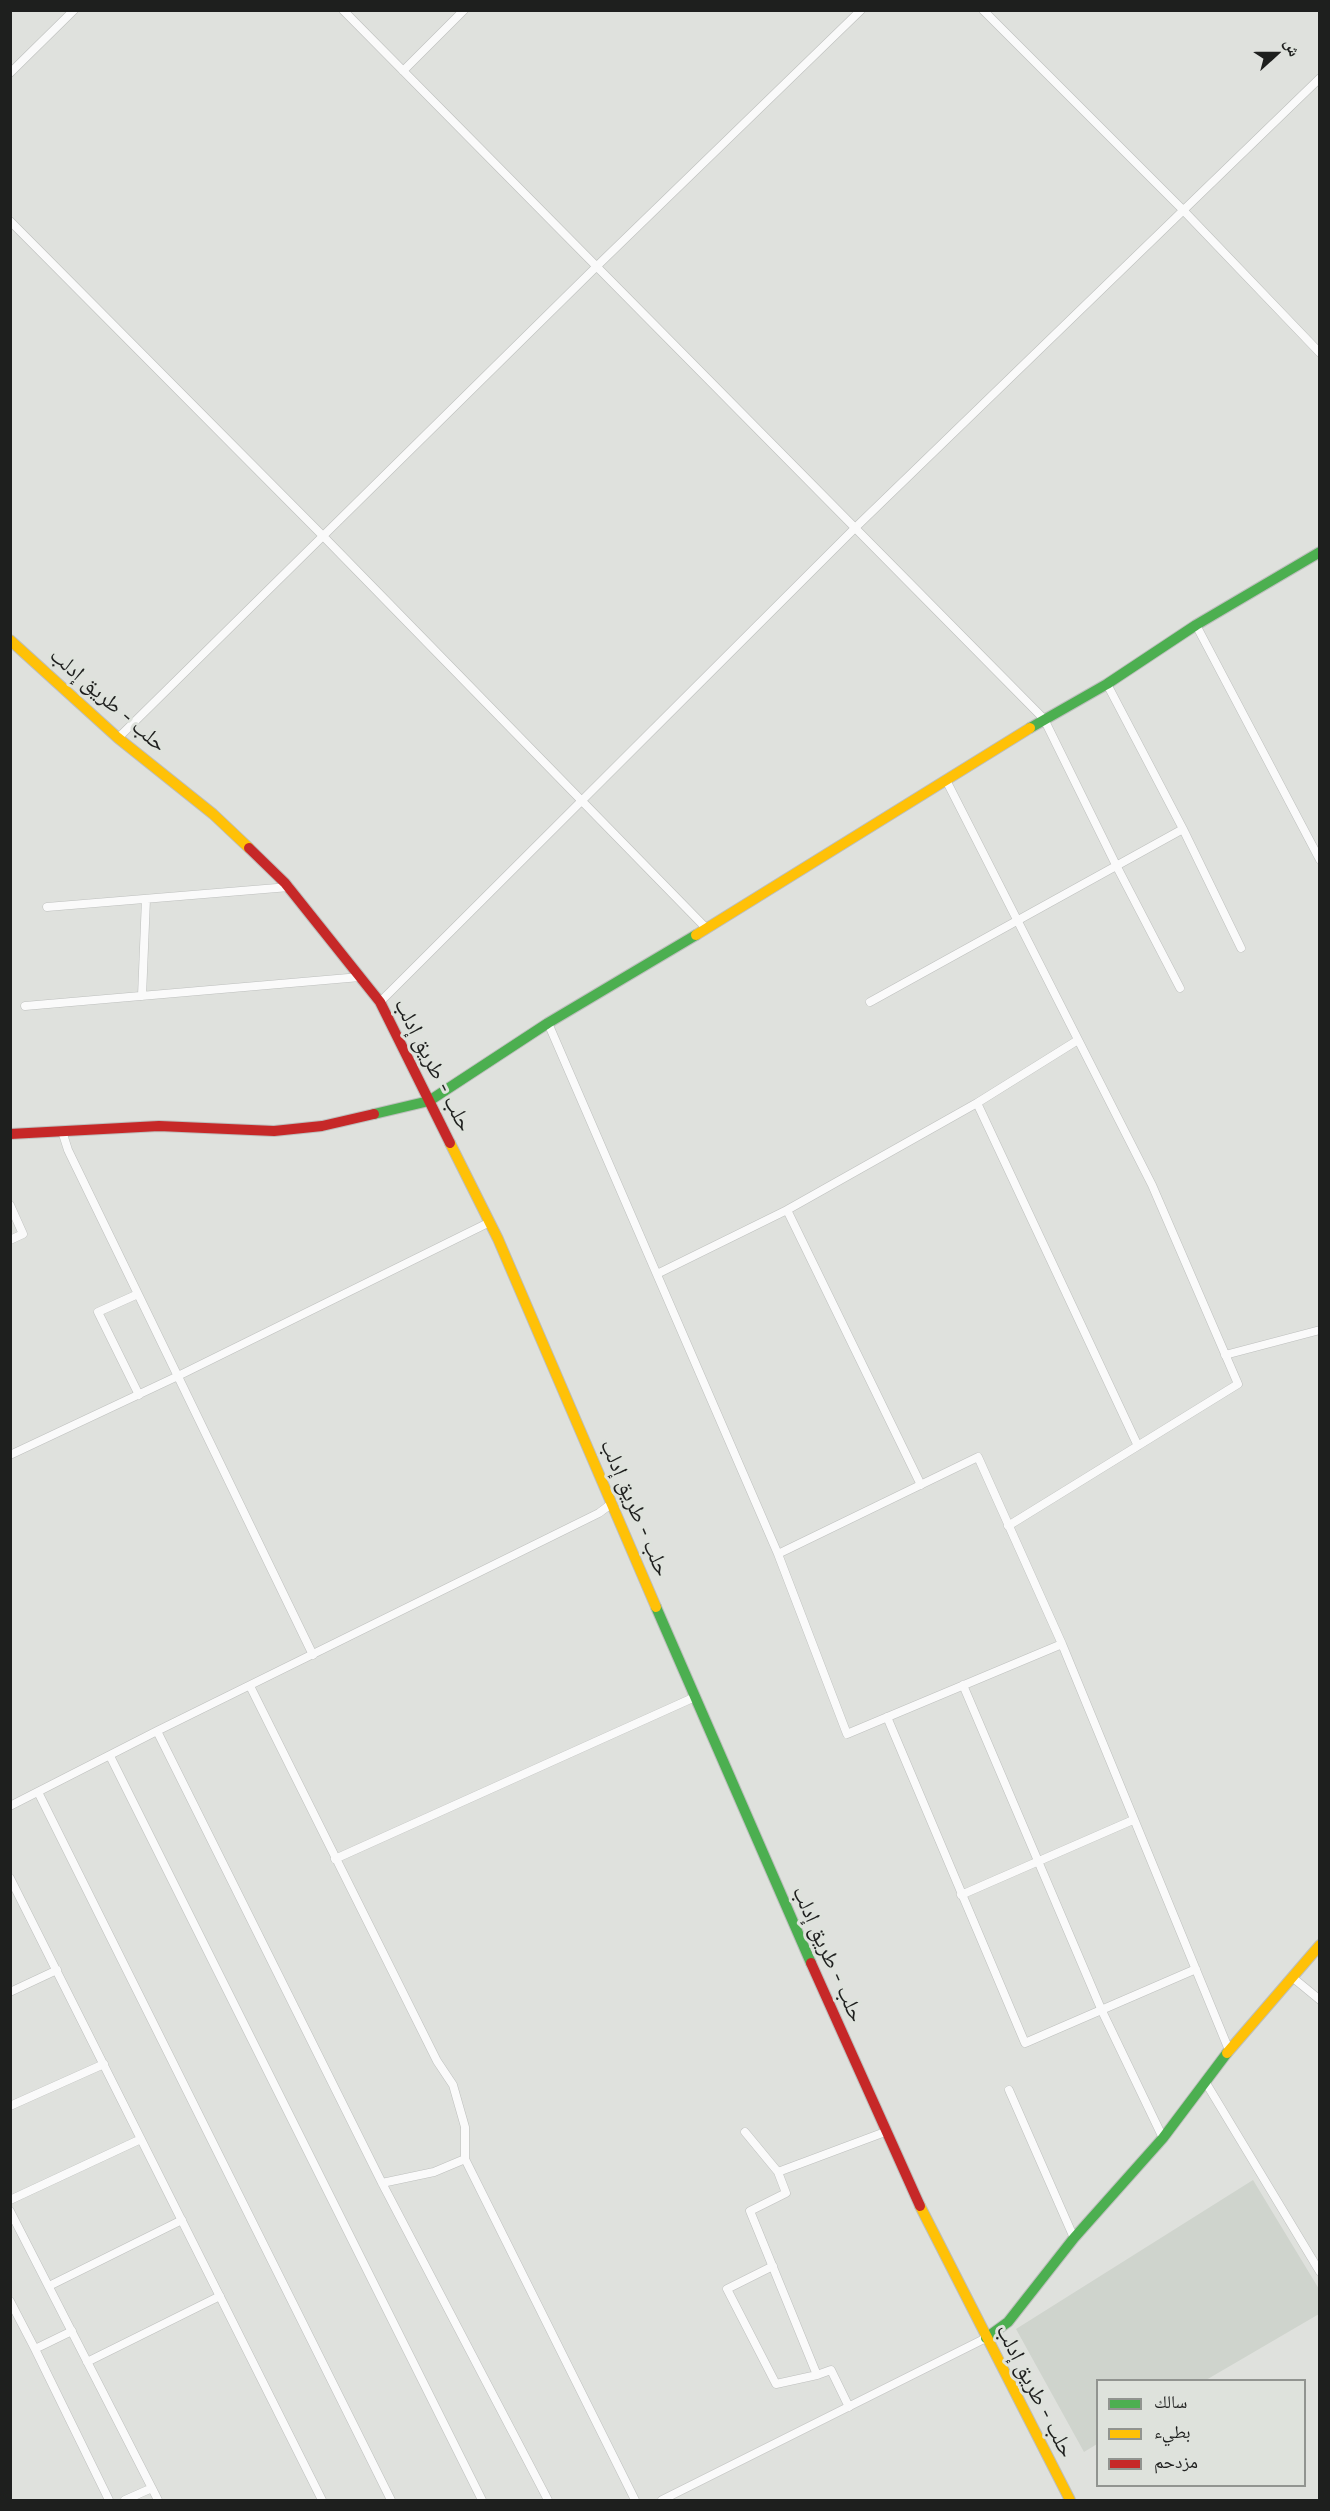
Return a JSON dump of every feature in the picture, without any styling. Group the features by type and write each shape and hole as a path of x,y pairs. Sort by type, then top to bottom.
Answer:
{"main road":[{"path":"10,1134 159,1126 274,1131 322,1126 429,1101 548,1023 707,929 1044,719 1107,684 1196,625 1320,552"},
{"name":"حلب - طريق إدلب","path":"10,640 118,738 213,814 289,887 380,1002 490,1222 906,2179 1070,2500"},
{"path":"986,2338 1008,2322 1074,2238 1163,2138 1206,2084 1229,2050 1320,1945"}],"street":[{"path":"10,73 74,10"},
{"path":"343,10 1044,719 1179,988"},
{"path":"403,71 464,10"},
{"path":"118,738 596,267 861,10"},
{"path":"983,10 1183,210 1320,353"},
{"path":"380,1002 855,528 1320,78"},
{"path":"10,221 323,536 707,929"},
{"path":"1196,625 1320,860"},
{"path":"1107,684 1183,829 1241,948"},
{"path":"946,780 1152,1185 1238,1384 1008,1526"},
{"path":"870,1002 1183,829"},
{"path":"47,907 289,887"},
{"path":"142,996 146,899"},
{"path":"25,1006 360,977"},
{"path":"548,1023 778,1554 847,1734 1062,1644"},
{"path":"657,1274 787,1210 977,1103 1078,1040"},
{"path":"977,1103 1137,1446"},
{"path":"62,1131 68,1150 313,1655"},
{"path":"10,1205 23,1234 10,1240"},
{"path":"787,1210 921,1485"},
{"path":"10,1455 139,1395 490,1222"},
{"path":"138,1294 98,1312 139,1395"},
{"path":"1225,1356 1320,1330"},
{"path":"778,1554 978,1458 1062,1644 1229,2050"},
{"path":"10,1806 599,1513 611,1504"},
{"path":"963,1685 1102,2011 1163,2138"},
{"path":"250,1686 437,2061 453,2085 465,2127 465,2159 635,2500"},
{"path":"335,1859 695,1697"},
{"path":"887,1717 1024,2043 1196,1970"},
{"path":"157,1731 382,2183 548,2500"},
{"path":"110,1756 483,2500"},
{"path":"38,1792 391,2500"},
{"path":"961,1895 1134,1821"},
{"path":"10,1878 14,1894 57,1970 322,2500"},
{"path":"10,1992 57,1970"},
{"path":"1292,1977 1320,2000"},
{"path":"10,2106 104,2064"},
{"path":"1206,2084 1320,2272"},
{"path":"1009,2090 1074,2238"},
{"path":"745,2132 778,2172 786,2193 750,2211 817,2375"},
{"path":"778,2172 885,2132"},
{"path":"10,2200 141,2139"},
{"path":"382,2183 434,2172 465,2159"},
{"path":"10,2211 158,2500"},
{"path":"49,2286 182,2220"},
{"path":"773,2266 727,2289 776,2384 831,2370 849,2407"},
{"path":"87,2362 220,2296"},
{"path":"10,2301 110,2500"},
{"path":"35,2349 72,2331"},
{"path":"662,2500 986,2338"},
{"path":"125,2500 152,2488"}],"shaded area":[{"path":"1253,2180 1319,2289 1319,2314 1208,2379 1096,2379 1096,2445 1084,2452 1016,2329"}],"traffic: fast":[{"path":"1030,728 1107,684 1196,625 1320,552"},
{"path":"374,1114 429,1101 548,1023 696,935"},
{"path":"656,1607 811,1963"},
{"path":"986,2338 1008,2322 1074,2238 1163,2138 1227,2053"}],"traffic: slow":[{"path":"10,640 118,738 213,814 249,848"},
{"path":"696,935 1030,728"},
{"path":"450,1143 498,1239 656,1607"},
{"path":"1227,2053 1320,1945"},
{"path":"920,2206 1070,2500"}],"traffic: jam":[{"path":"249,848 285,883 380,1002 450,1143"},
{"path":"10,1134 159,1126 274,1131 322,1126 374,1114"},
{"path":"811,1963 920,2206"}]}
